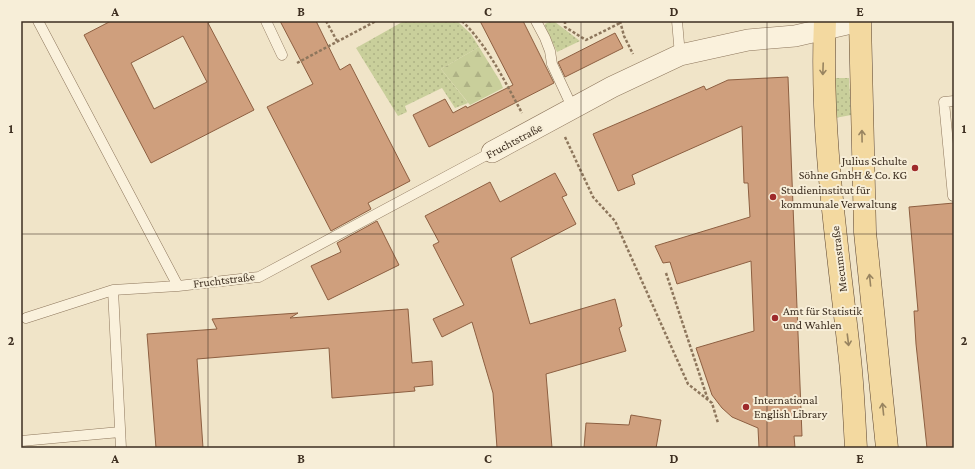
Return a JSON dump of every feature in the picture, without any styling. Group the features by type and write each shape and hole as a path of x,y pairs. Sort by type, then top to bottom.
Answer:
{"main road":[{"path":"860,21 865,232 887,448"},
{"name":"Mecumstraße","path":"825,25 823,74 826,143 850,353 856,448"}],"street":[{"name":"Fruchtstraße","path":"492,152 642,73 680,55 715,46 748,40 795,36 825,25 860,21"}],"lane":[{"path":"38,21 178,286"},
{"path":"266,21 282,55"},
{"path":"536,21 550,51 564,114"},
{"path":"677,21 680,55"},
{"path":"952,196 944,102 954,101"},
{"name":"Fruchtstraße","path":"26,318 113,290 178,286 259,277 492,152"},
{"path":"113,290 121,448"},
{"path":"21,441 120,432"}],"path":[{"path":"326,21 337,40"},
{"path":"294,64 337,40 376,21"},
{"path":"463,21 474,33 507,85 531,131"},
{"path":"565,21 565,27 586,40 620,22 624,36 642,73"},
{"path":"564,114 593,197 615,221 688,384 708,400 715,408 718,423"},
{"path":"666,273 708,400"}],"green space":[{"path":"404,21 457,21 471,34 479,47 441,69 468,103 455,108 442,88 405,106 407,112 398,116 356,48"},
{"path":"551,21 555,22 580,41 557,52 545,26 545,24"},
{"path":"479,47 503,88 470,105 441,69"},
{"path":"833,78 849,78 851,115 835,118"}],"building":[{"path":"111,21 212,21 208,23 254,110 151,163 84,35","holes":["183,36 207,82 154,109 131,63"]},
{"path":"280,21 316,21 340,70 350,64 410,181 368,203 371,209 331,231 267,107 313,84"},
{"path":"480,21 523,21 554,83 429,147 413,115 445,99 453,113 466,106 467,108 513,85"},
{"path":"615,33 623,48 565,77 558,62"},
{"path":"788,77 802,436 794,436 795,448 759,448 758,428 732,417 722,408 712,395 696,348 754,331 751,261 677,284 670,262 663,263 655,246 750,217 748,183 744,183 742,126 632,175 635,184 618,191 593,134 704,86 706,90 728,80"},
{"path":"555,173 567,195 562,197 576,224 511,258 530,324 615,299 622,326 619,328 626,351 546,374 552,448 497,448 493,393 472,322 442,337 433,319 464,305 433,245 439,242 425,216 490,182 500,202"},
{"path":"954,203 954,448 927,448 916,344 914,311 918,311 909,207"},
{"path":"377,221 399,265 328,300 311,266 341,252 337,243"},
{"path":"408,309 412,363 432,361 433,385 414,387 415,391 332,398 329,348 197,359 203,448 156,448 147,334 217,329 212,319 298,313 290,318"},
{"path":"631,415 661,420 656,448 584,448 586,423 629,425"}],"place":[{"name":"Julius Schulte Söhne GmbH & Co. KG","path":"915,168"},
{"name":"Studieninstitut für kommunale Verwaltung","path":"773,197"},
{"name":"Amt für Statistik und Wahlen","path":"775,318"},
{"name":"International English Library","path":"746,407"}]}
